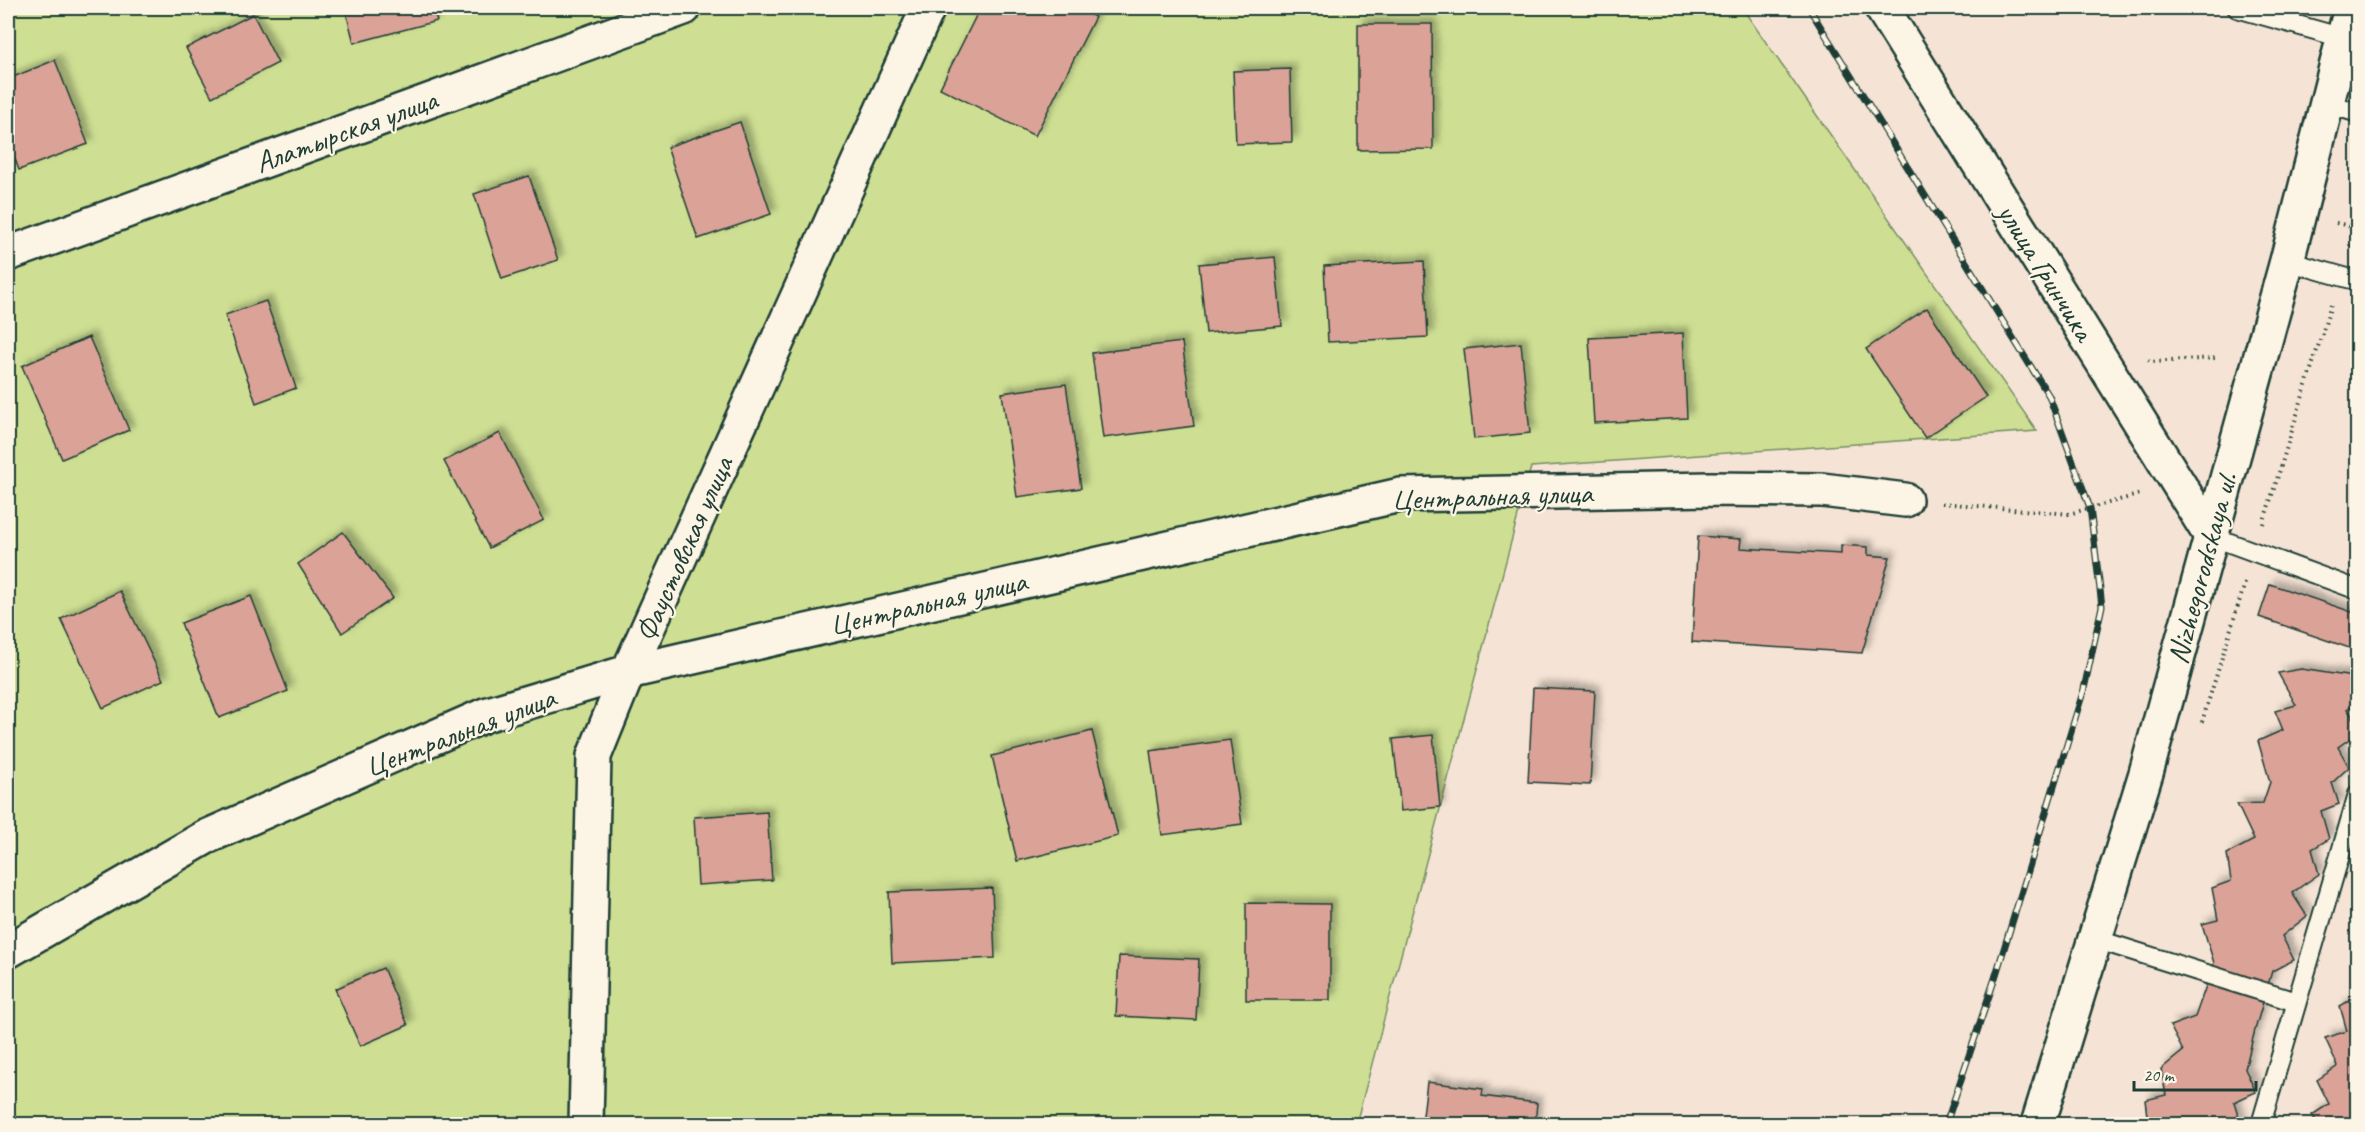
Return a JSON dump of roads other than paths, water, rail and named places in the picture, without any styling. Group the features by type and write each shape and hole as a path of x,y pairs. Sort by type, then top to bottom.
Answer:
{"street":[{"name":"Алатырская улица","path":"8,254 684,8"},
{"name":"Фаустовская улица","path":"586,1125 594,756 628,672 928,8"},
{"name":"улица Гринчика","path":"1882,8 2211,536"},
{"name":"Nizhegorodskaya ul.","path":"2038,1125 2146,773 2287,261 2347,23"},
{"name":"Центральная улица","path":"8,951 206,837 485,715 628,672 1400,495 1822,490 1905,500"}],"lane":[{"path":"2246,9 2347,23"},
{"path":"2326,103 2358,113"},
{"path":"2287,261 2349,278"},
{"path":"2211,536 2358,590"},
{"path":"2261,1125 2358,794"},
{"path":"2095,939 2296,1002"}],"railway":[{"path":"1809,8 2049,396 2090,508 2102,606 2084,689 1995,978 1946,1124"}]}
